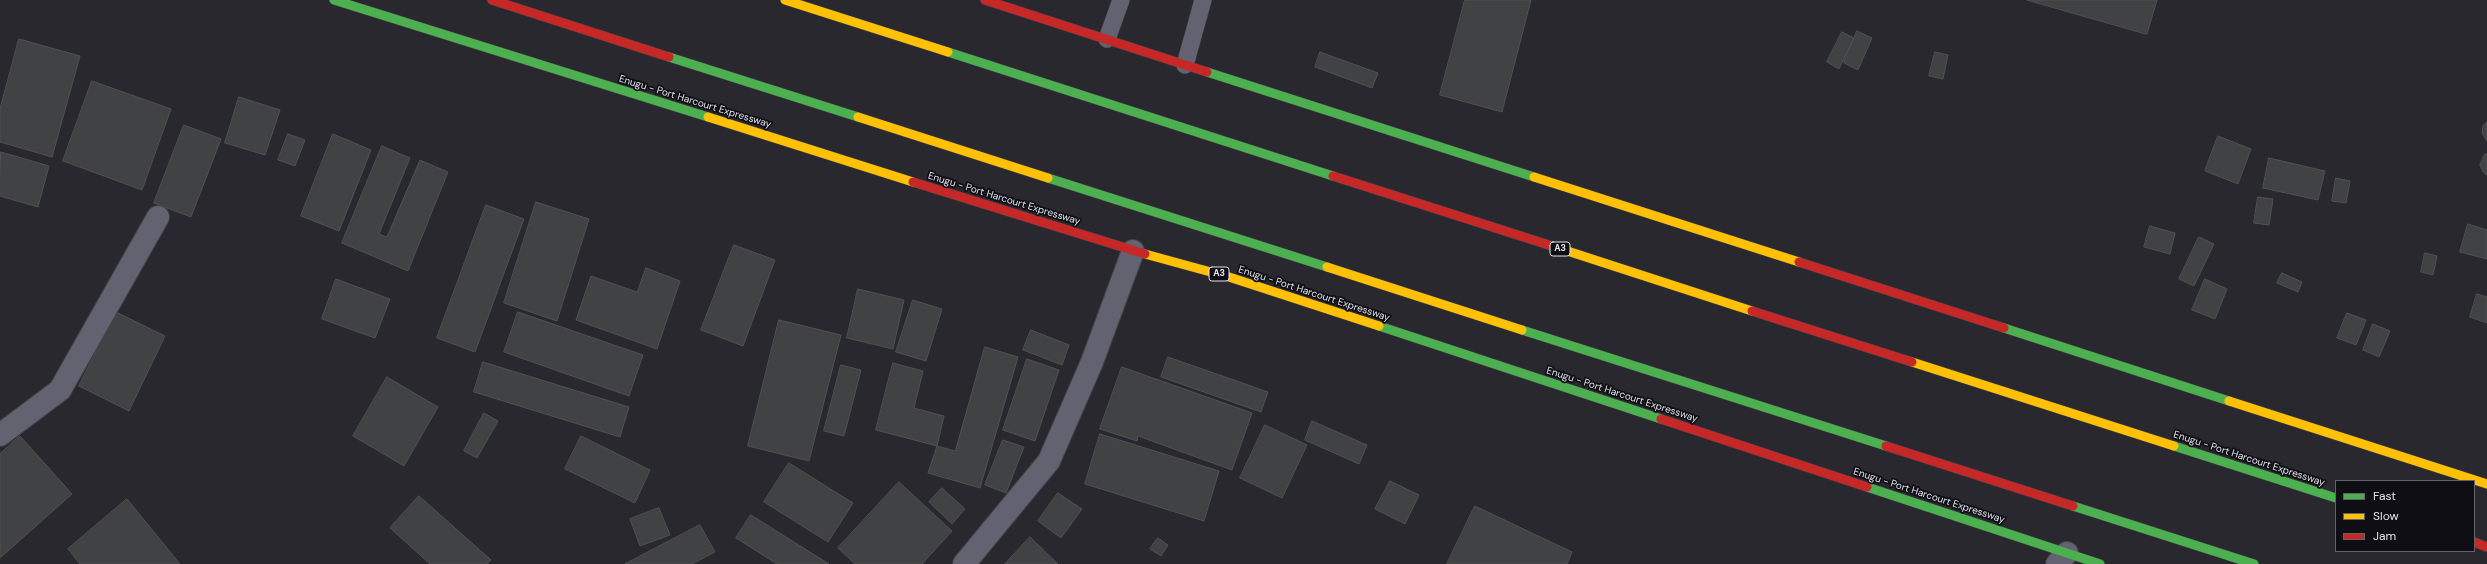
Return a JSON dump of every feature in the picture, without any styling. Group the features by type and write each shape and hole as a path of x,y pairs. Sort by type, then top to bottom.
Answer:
{"main road":[{"name":"Enugu - Port Harcourt Expressway","path":"334,0 1133,250 1229,277 2062,559 2100,564"},
{"path":"492,0 2254,564"},
{"name":"Enugu - Port Harcourt Expressway","path":"784,0 2335,498"},
{"path":"985,0 2475,480"},
{"path":"2475,480 2487,484"},
{"path":"2475,542 2487,546"}],"street":[{"path":"0,435 60,390 158,217"},
{"path":"964,564 1049,461 1092,362 1133,250"}],"lane":[{"path":"1107,39 1121,0"},
{"path":"1185,65 1203,0"}],"building":[{"path":"1465,0 1531,0 1502,112 1440,95"},
{"path":"2027,0 2157,0 2147,34"},
{"path":"1857,31 1872,38 1858,70 1844,63"},
{"path":"1842,32 1854,38 1839,69 1827,62"},
{"path":"19,39 80,56 52,157 0,142 0,109"},
{"path":"1320,52 1378,73 1372,88 1315,67"},
{"path":"1935,52 1948,55 1943,79 1929,76"},
{"path":"92,81 171,109 142,190 63,161"},
{"path":"239,97 280,110 265,155 225,143"},
{"path":"2487,122 2487,141 2482,133 2483,126"},
{"path":"184,125 221,139 191,217 154,203"},
{"path":"288,134 305,140 295,166 278,160"},
{"path":"333,134 371,150 339,231 301,216"},
{"path":"2218,136 2251,149 2238,184 2205,171"},
{"path":"382,146 410,158 379,234 387,237 420,160 448,172 408,271 342,243"},
{"path":"1,152 49,166 38,207 0,196"},
{"path":"2485,154 2487,154 2487,175 2483,172 2480,165"},
{"path":"2269,158 2325,171 2318,200 2263,188"},
{"path":"2336,178 2350,181 2346,203 2332,201"},
{"path":"2258,197 2273,199 2269,225 2254,223"},
{"path":"536,202 589,219 557,321 504,303"},
{"path":"486,205 524,219 475,352 437,338"},
{"path":"2468,224 2487,230 2487,259 2460,252"},
{"path":"2150,226 2175,233 2170,254 2144,247"},
{"path":"2199,237 2214,244 2194,286 2179,279"},
{"path":"734,245 775,260 743,346 701,330"},
{"path":"2425,253 2437,256 2433,275 2421,272"},
{"path":"646,268 680,281 657,349 576,320 591,276 637,292"},
{"path":"2282,273 2302,282 2298,292 2277,283"},
{"path":"336,279 390,299 375,338 322,319"},
{"path":"2205,279 2227,289 2215,319 2192,310"},
{"path":"858,289 904,300 893,349 847,338"},
{"path":"2477,294 2487,297 2487,323 2470,317"},
{"path":"913,300 942,309 926,361 896,352"},
{"path":"116,312 165,336 129,411 79,386"},
{"path":"518,312 643,355 629,396 504,352"},
{"path":"2347,313 2366,320 2356,345 2337,338"},
{"path":"779,320 841,335 809,461 748,446"},
{"path":"2373,324 2390,331 2379,357 2363,350"},
{"path":"1031,330 1069,345 1062,365 1023,350"},
{"path":"985,347 1018,357 980,488 928,473 937,446 955,451"},
{"path":"1168,357 1268,392 1261,412 1161,377"},
{"path":"1027,359 1059,370 1035,441 1003,430"},
{"path":"483,362 629,407 620,437 474,392"},
{"path":"893,363 923,371 914,408 944,416 937,446 876,430"},
{"path":"841,365 861,370 844,436 824,431"},
{"path":"1122,367 1252,413 1232,470 1138,436 1137,441 1100,429"},
{"path":"387,377 438,407 404,466 353,436"},
{"path":"484,413 498,421 477,458 464,451"},
{"path":"1312,421 1367,445 1359,464 1305,440"},
{"path":"1265,425 1307,445 1282,498 1240,478"},
{"path":"1100,434 1219,471 1204,521 1085,484"},
{"path":"20,436 72,494 0,558 0,454"},
{"path":"581,436 650,470 635,503 565,469"},
{"path":"1003,440 1024,447 1006,493 985,485"},
{"path":"789,463 853,503 828,542 764,502"},
{"path":"1390,481 1419,495 1405,524 1375,509"},
{"path":"899,482 952,531 922,564 855,564 838,548"},
{"path":"942,488 965,509 952,524 929,502"},
{"path":"1058,493 1082,509 1061,538 1038,521"},
{"path":"419,496 491,560 487,564 430,564 390,528"},
{"path":"127,499 180,564 80,564 68,549"},
{"path":"1475,506 1572,552 1567,564 1447,564"},
{"path":"659,508 670,535 640,546 630,519"},
{"path":"751,515 829,564 777,564 736,538"},
{"path":"700,525 715,552 692,564 625,564"},
{"path":"1030,537 1058,564 1005,564"},
{"path":"1158,538 1168,545 1161,556 1150,549"}],"traffic: fast":[{"path":"334,0 708,117"},
{"path":"948,52 1333,176"},
{"path":"669,57 858,117"},
{"path":"1207,72 1534,177"},
{"path":"1048,178 1327,267"},
{"path":"1379,326 1661,419"},
{"path":"2004,328 2229,401"},
{"path":"1522,330 1886,446"},
{"path":"2174,446 2335,498"},
{"path":"1867,487 2100,564"},
{"path":"2073,506 2254,564"}],"traffic: slow":[{"path":"785,0 948,52"},
{"path":"708,117 913,182"},
{"path":"858,117 1048,178"},
{"path":"1534,177 1799,262"},
{"path":"1552,246 1752,311"},
{"path":"1145,254 1229,277 1379,326"},
{"path":"1327,267 1522,330"},
{"path":"1912,362 2174,446"},
{"path":"2229,401 2475,480"},
{"path":"2475,480 2487,484"}],"traffic: jam":[{"path":"492,0 669,57"},
{"path":"985,0 1207,72"},
{"path":"1333,176 1552,246"},
{"path":"913,182 1145,254"},
{"path":"1799,262 2004,328"},
{"path":"1752,311 1912,362"},
{"path":"1661,419 1867,487"},
{"path":"1886,446 2073,506"},
{"path":"2475,542 2487,547"}]}
